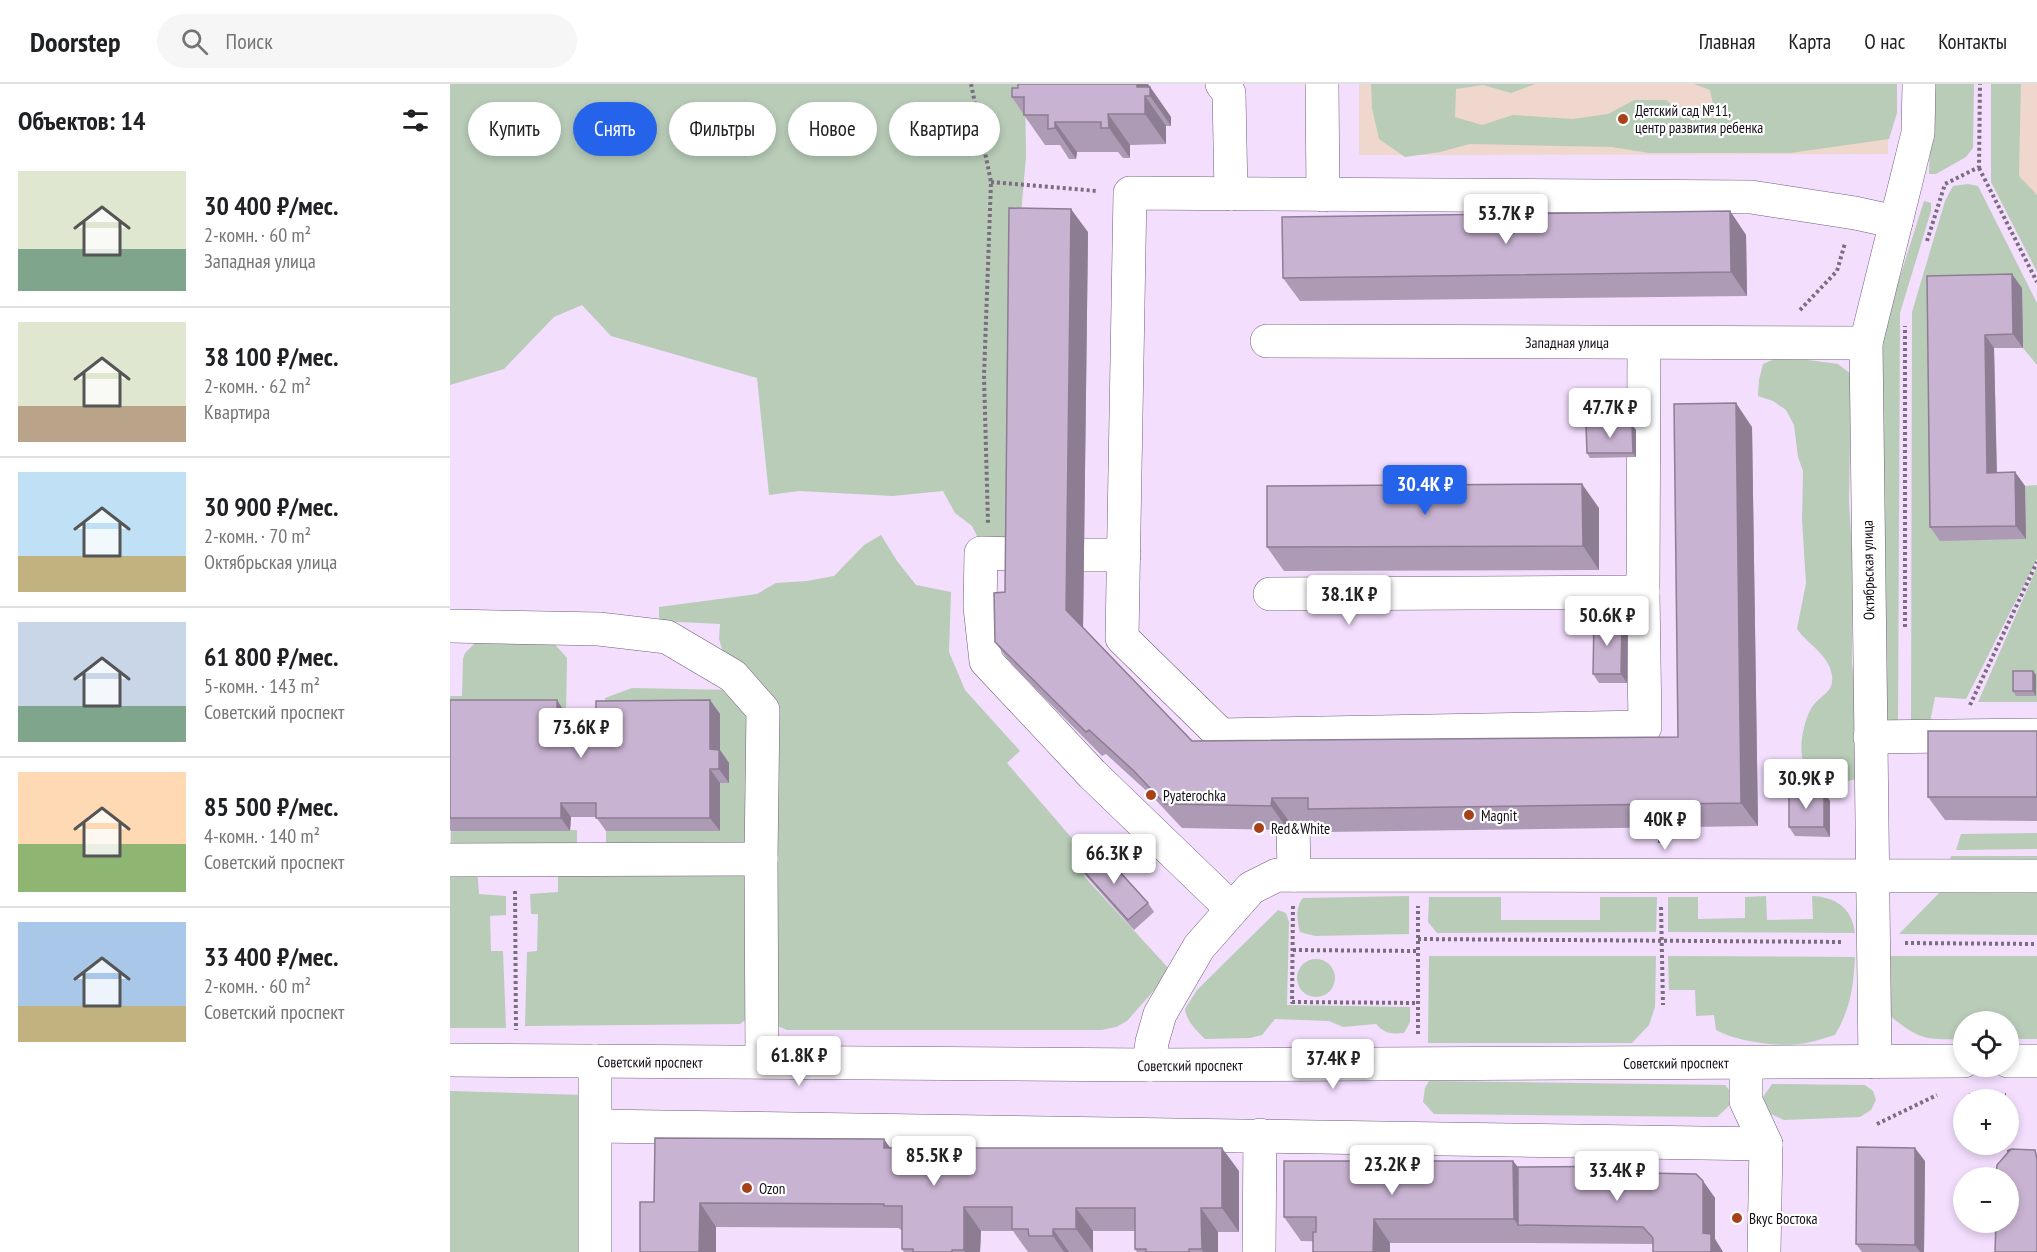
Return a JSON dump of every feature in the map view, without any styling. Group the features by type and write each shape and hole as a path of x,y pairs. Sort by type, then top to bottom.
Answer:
{"street":[{"path":"1222,84 1229,93 1231,194"},
{"path":"1322,84 1323,195"},
{"name":"Октябрьская улица","path":"1875,1062 1866,343 1918,133 1919,84"},
{"path":"1644,343 1642,592 1645,727 1292,750 1221,735 1122,638 1130,193 1751,197 1855,213 1896,222"},
{"name":"Западная улица","path":"1267,341 1866,343"},
{"path":"1022,554 981,554 980,607 986,661 1092,774 1232,909"},
{"path":"1083,555 1124,555"},
{"path":"1270,594 1642,592"},
{"path":"450,626 599,629 667,637 733,676 763,710 760,860 762,1061"},
{"path":"1870,737 2037,735"},
{"path":"1293,821 1293,875"},
{"path":"450,860 760,860"},
{"path":"1149,1065 1152,1042 1160,1014 1200,947 1251,888 1277,875 2037,876"},
{"name":"Советский проспект","path":"450,1060 1149,1065 1953,1061"},
{"path":"595,1061 595,1252"},
{"path":"2019,1061 2037,1061"},
{"path":"1746,1063 1746,1101 1766,1144 1764,1252"},
{"path":"596,1126 1766,1144"},
{"path":"1259,1252 1260,1135"}],"path":[{"path":"971,84 990,182 984,376 989,554"},
{"path":"1980,84 1978,167 2037,282"},
{"path":"1925,248 1945,184 1978,167"},
{"path":"990,182 1130,193"},
{"path":"1905,325 1905,630"},
{"path":"1956,736 2037,562"},
{"path":"515,860 516,1034"},
{"path":"1293,875 1292,1002 1418,1003"},
{"path":"1417,1064 1418,875"},
{"path":"1661,877 1663,1005"},
{"path":"1418,939 2037,944"},
{"path":"1293,950 1418,951"},
{"path":"1877,1124 1938,1094"}],"shaded area":[{"name":"Детский сад №11, центр развития ребенка","path":"1359,84 1887,84 1888,154 1359,155"},
{"path":"2021,84 2037,84 2037,195 2019,177"}],"green space":[{"path":"450,84 1025,84 1026,157 1020,225 1018,551 982,546 972,526 955,513 943,491 893,496 799,491 769,495 757,378 611,336 582,305 554,317 504,369 450,385"},
{"name":"Детский сад №11, центр развития ребенка","path":"1371,84 1535,84 1511,93 1483,85 1456,89 1455,117 1482,125 1513,115 1573,119 1608,114 1634,100 1666,100 1688,118 1716,118 1710,90 1694,84 1897,84 1897,113 1889,139 1790,153 1649,153 1612,147 1470,144 1440,152 1405,157 1379,139 1372,108"},
{"path":"1932,84 1974,84 1973,148 1966,157 1936,174 1929,174"},
{"path":"1991,84 2021,84 2019,176 2037,195 2037,272 1991,182"},
{"path":"1968,184 1978,186 2037,303 2037,365 2023,348 2021,288 1936,289 1940,540 2026,539 2025,486 2037,485 2037,559 1966,699 1935,697 1929,727 1911,724 1912,312 1945,201 1953,186"},
{"path":"1924,201 1931,203 1931,211 1900,313 1898,722 1886,727 1879,343"},
{"path":"1777,358 1838,364 1851,374 1854,407 1850,437 1849,502 1852,551 1852,663 1859,728 1856,779 1842,782 1820,780 1806,768 1802,758 1801,746 1806,720 1814,705 1830,688 1832,676 1823,656 1797,629 1806,583 1802,520 1803,471 1798,457 1794,425 1786,410 1773,401 1758,396 1763,364"},
{"path":"881,535 897,561 916,585 951,592 949,652 965,690 1020,751 1007,763 1096,866 1084,876 1171,971 1127,1021 1116,1027 1102,1030 787,1030 771,1023 770,723 723,652 719,639 720,624 659,621 659,607 757,594 776,583 834,576 864,545"},
{"path":"2037,567 2037,702 1978,702"},
{"path":"551,640 567,658 566,714 451,714 450,696 462,696 463,659 465,653 475,643"},
{"path":"632,688 733,690 751,706 753,833 739,850 606,852 606,831 719,831 720,783 729,782 606,714 605,698"},
{"path":"577,830 577,851 451,852 451,831"},
{"path":"2037,833 2037,849 1956,850 1961,834"},
{"path":"1951,856 2037,856 2037,867 1949,863"},
{"path":"558,866 746,873 749,1017 740,1024 525,1026 527,952 537,951 538,914 531,914 530,894 558,892"},
{"path":"477,868 479,894 506,896 506,915 490,916 491,951 503,951 506,1028 450,1028 450,869"},
{"path":"2037,888 2037,935 1899,934 1943,889"},
{"path":"1409,896 1409,934 1315,936 1300,932 1298,910 1303,898"},
{"path":"1766,896 1767,920 1813,919 1812,896 1821,897 1835,902 1846,911 1855,933 1668,932 1668,897 1698,897 1698,919 1745,918 1745,897"},
{"path":"1429,897 1501,897 1501,920 1600,920 1600,897 1657,897 1656,932 1437,933 1428,922"},
{"path":"1278,910 1286,913 1289,922 1287,1005 1410,1007 1410,1022 1404,1033 1388,1033 1376,1024 1343,1027 1329,1021 1275,1019 1262,1035 1250,1038 1205,1039 1190,1022 1185,1009 1197,990"},
{"path":"1429,956 1656,956 1655,1007 1649,1025 1632,1043 1428,1043"},
{"path":"1668,956 1855,957 1850,998 1845,1016 1835,1035 1808,1043 1779,1045 1724,1034 1716,1030 1714,1015 1696,1016 1695,990 1669,990"},
{"path":"1890,956 2037,956 2037,1039 2019,1039 2019,1011 1953,1011 1953,1039 1924,1037 1909,1030 1890,1016"},
{"path":"1316,959 1323,960 1329,965 1334,971 1334,985 1329,991 1323,996 1316,997 1309,996 1303,991 1298,985 1297,978 1298,971 1303,965 1309,960"},
{"path":"1429,1081 1725,1085 1730,1091 1729,1106 1717,1117 1434,1114 1423,1102 1425,1088"},
{"path":"1772,1084 1865,1085 1873,1091 1876,1100 1871,1110 1860,1117 1784,1120 1771,1114 1763,1097"},
{"path":"450,1091 583,1095 582,1252 450,1252"}],"building":[{"path":"1018,84 1137,84 1137,87 1150,87 1150,96 1145,96 1145,114 1108,114 1109,128 1101,128 1101,122 1055,122 1055,128 1048,129 1048,115 1024,115 1024,97 1012,97 1012,88 1018,88"},
{"path":"1009,208 1071,209 1066,610 1192,741 1678,737 1674,404 1736,403 1741,803 1308,809 1308,798 1272,798 1271,806 1165,804 1134,771 1089,730 1086,732 995,642 994,593 1005,592"},
{"path":"1730,211 1731,272 1283,278 1282,217"},
{"path":"2012,274 2013,334 1985,335 1987,473 2015,472 2016,526 1930,527 1927,276"},
{"path":"1632,425 1633,453 1587,453 1586,426"},
{"path":"1582,484 1583,546 1267,547 1267,486"},
{"path":"1594,619 1622,619 1621,674 1593,674"},
{"path":"2013,671 2033,671 2033,691 2013,691"},
{"path":"450,700 557,700 557,719 596,719 596,701 710,700 710,749 719,750 719,769 710,769 710,818 596,818 596,803 561,803 561,818 450,818"},
{"path":"1928,731 2037,731 2037,797 1928,797"},
{"path":"1789,792 1824,792 1824,827 1789,827"},
{"path":"1099,849 1148,903 1128,920 1080,867"},
{"path":"655,1138 884,1139 884,1148 1222,1148 1222,1208 1201,1208 1202,1249 1189,1249 1189,1252 1146,1252 1146,1249 1135,1249 1135,1208 1076,1208 1076,1229 1053,1229 1053,1236 1029,1236 1028,1229 1012,1229 1012,1207 964,1207 964,1250 913,1252 913,1249 902,1249 902,1206 700,1203 699,1252 640,1252 640,1202 654,1202"},
{"path":"1857,1147 1915,1148 1915,1245 1856,1244"},
{"path":"2019,1149 2035,1150 2037,1159 2037,1252 1995,1252 1996,1233 2019,1233 2019,1167 1997,1167 2006,1155 2019,1155"},
{"path":"1284,1161 1513,1161 1514,1219 1374,1219 1373,1252 1313,1252 1316,1217 1284,1217"},
{"path":"1647,1166 1647,1173 1696,1174 1703,1181 1703,1233 1711,1234 1711,1252 1653,1252 1653,1238 1643,1227 1518,1225 1518,1167"}],"place":[{"name":"Детский сад №11, центр развития ребенка","path":"1623,119"},
{"name":"Pyaterochka","path":"1151,795"},
{"name":"Magnit","path":"1469,815"},
{"name":"Red&White","path":"1259,828"},
{"name":"Ozon","path":"747,1188"},
{"name":"Вкус Востока","path":"1737,1218"}]}
